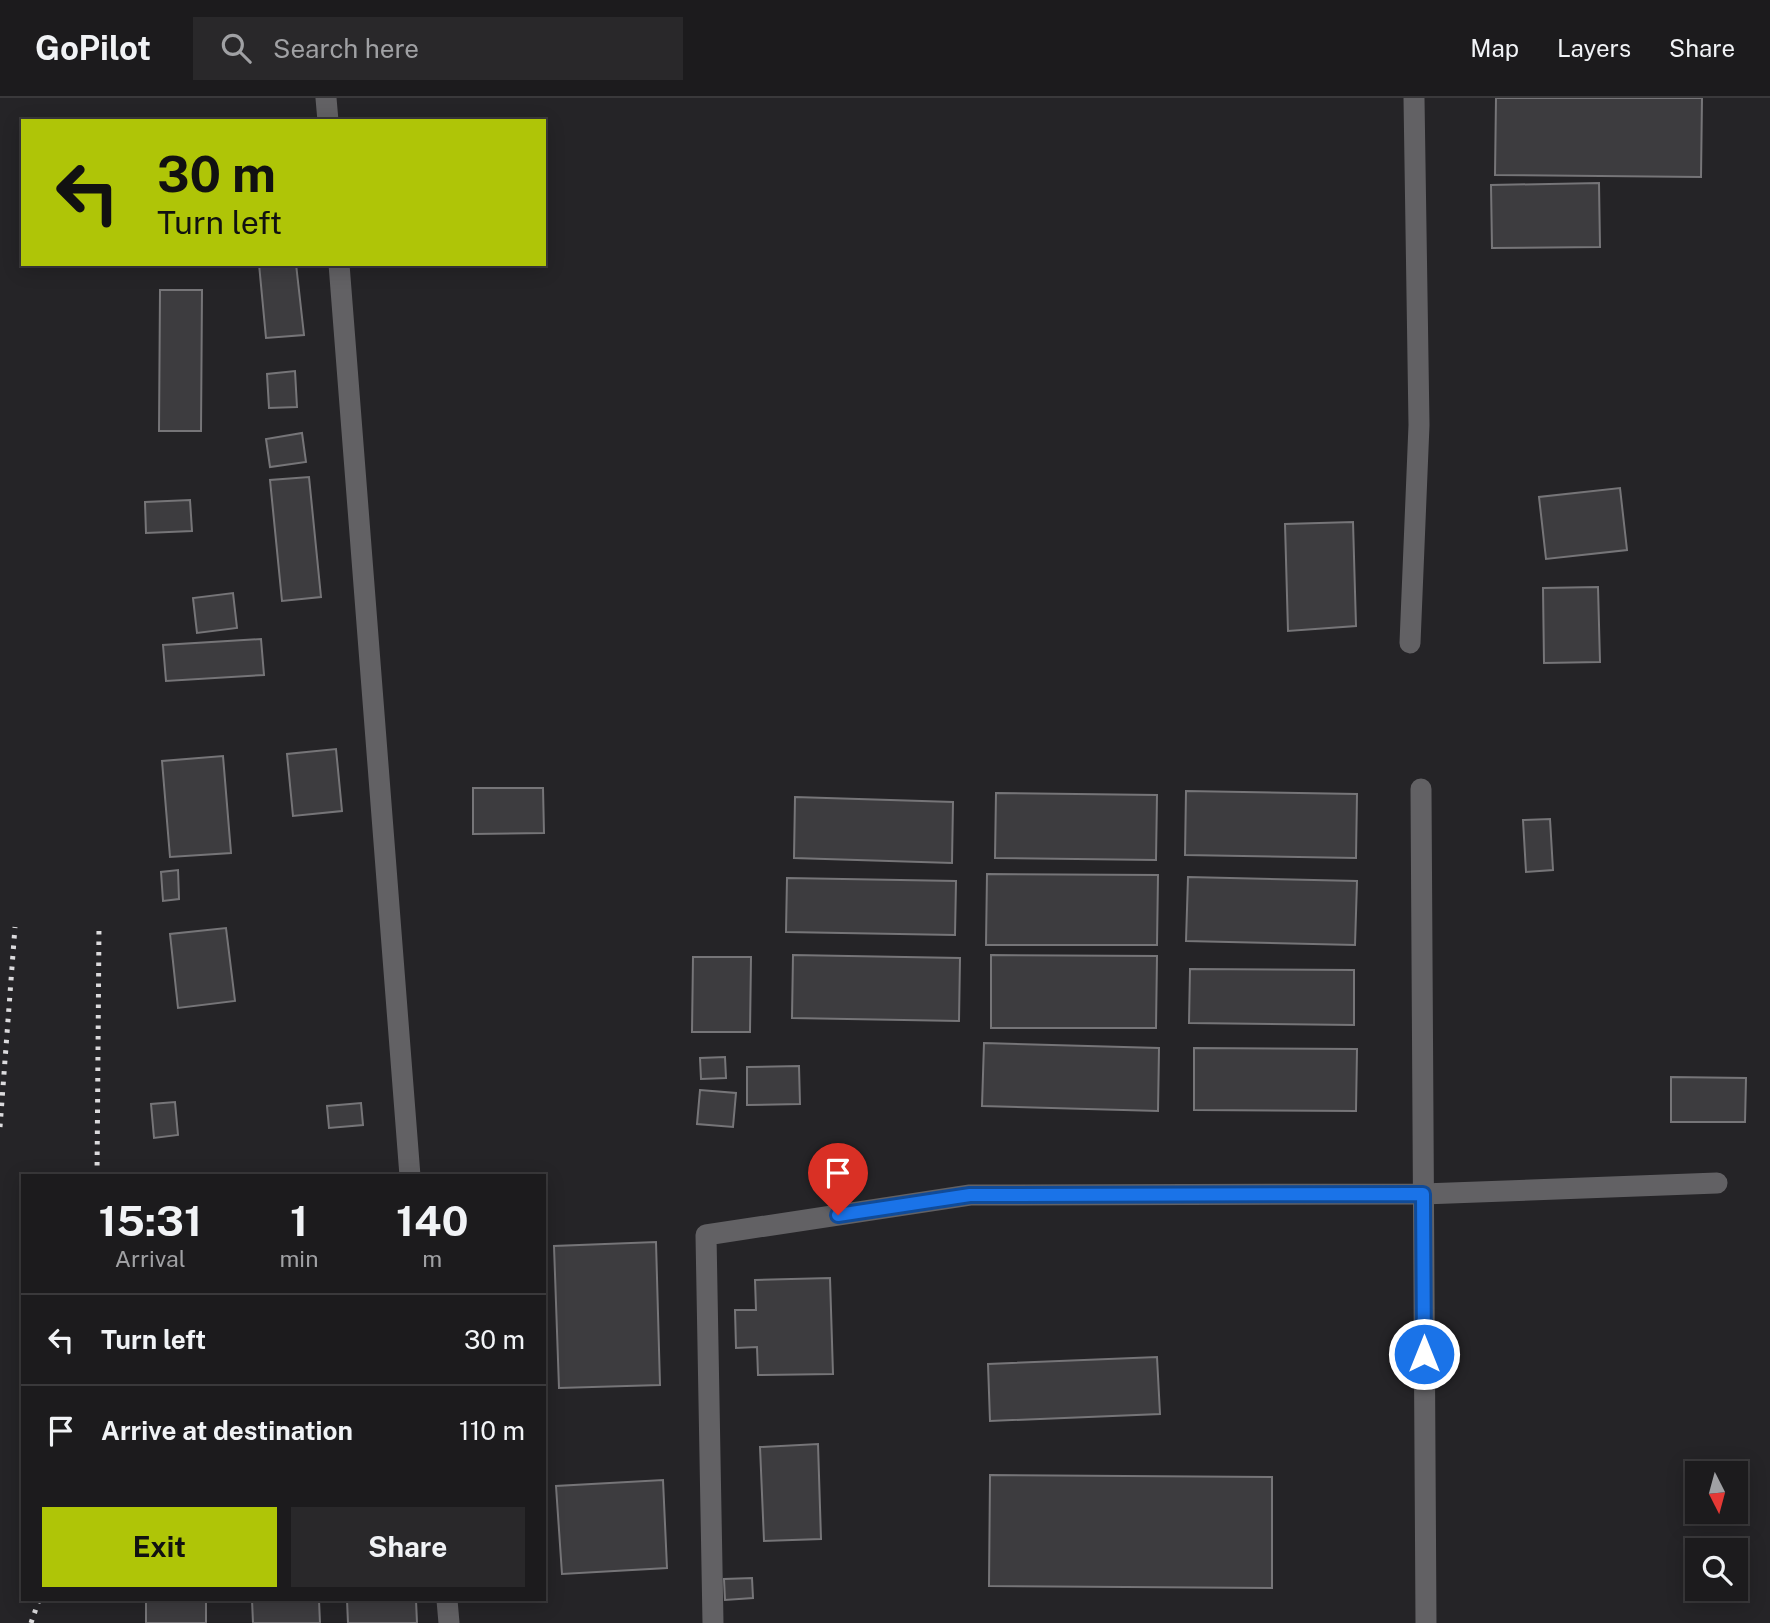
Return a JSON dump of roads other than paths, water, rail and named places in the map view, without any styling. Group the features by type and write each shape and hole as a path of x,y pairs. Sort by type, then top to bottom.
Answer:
{"street":[{"path":"326,98 328,119"},
{"path":"1410,643 1419,425 1414,98"},
{"path":"339,266 410,1174"},
{"path":"1421,789 1426,1623"},
{"path":"713,1623 706,1235 970,1195 1423,1194 1717,1183"},
{"path":"447,1601 449,1623"}],"railway":[{"path":"97,1174 99,926"},
{"path":"0,1127 15,927"},
{"path":"31,1623 39,1601"}]}
